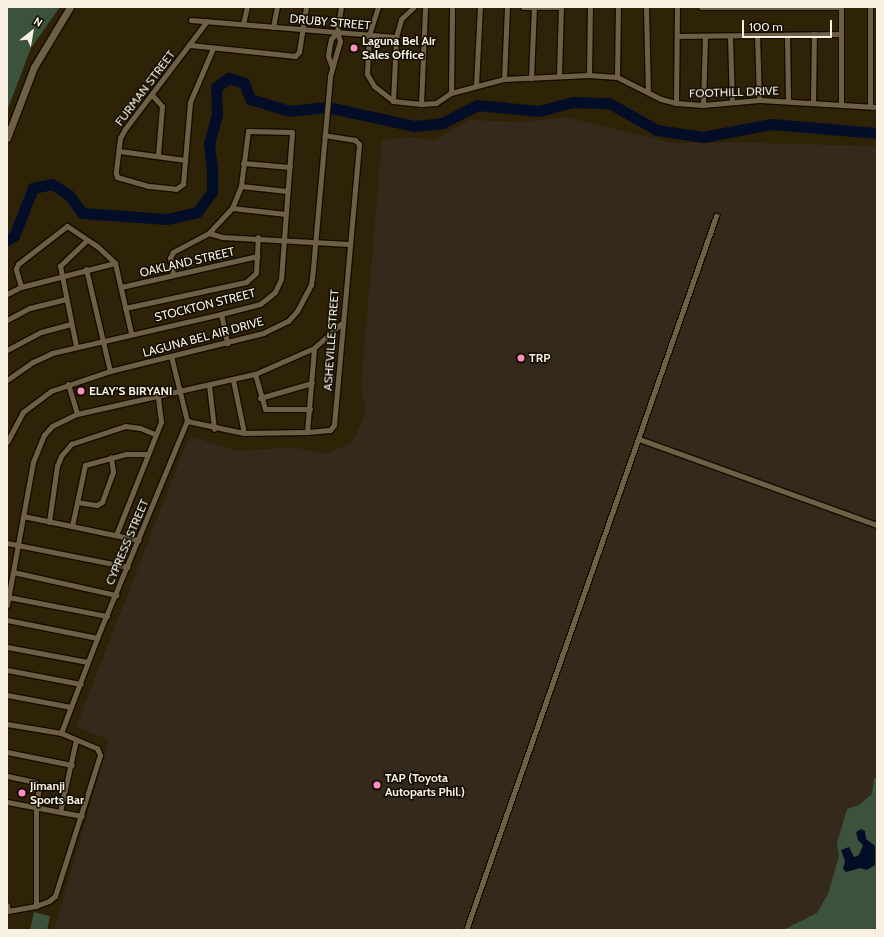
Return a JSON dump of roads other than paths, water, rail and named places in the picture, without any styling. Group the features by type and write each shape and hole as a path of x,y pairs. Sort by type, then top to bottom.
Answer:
{"main road":[{"path":"7,138 34,67 70,7"}],"street":[{"path":"243,24 247,7"},
{"path":"272,27 277,7"},
{"path":"190,45 295,56 299,52 306,7"},
{"name":"LAGUNA BEL AIR DRIVE","path":"7,442 23,412 52,390 110,371 227,343 278,327 297,311 311,285 330,76 340,41 337,32 341,7"},
{"path":"378,7 369,35 367,74 369,80 393,101"},
{"path":"393,101 396,37 401,19 414,7"},
{"path":"421,104 425,7"},
{"path":"451,93 452,7"},
{"path":"476,85 480,7"},
{"path":"504,79 507,7"},
{"path":"523,7 561,7 559,74"},
{"path":"531,78 534,7"},
{"path":"589,75 590,7"},
{"path":"617,77 618,7"},
{"path":"646,7 648,92"},
{"path":"676,103 677,7"},
{"path":"700,7 841,7 841,105"},
{"path":"870,7 870,106"},
{"name":"DRUBY STREET","path":"191,20 396,37"},
{"name":"FURMAN STREET","path":"185,160 183,184 176,189 149,186 122,180 116,173 120,138 125,129 207,21"},
{"name":"LAGUNA BEL AIR DRIVE","path":"332,67 328,56 329,49 331,39 337,32"},
{"path":"813,103 814,34"},
{"path":"677,36 840,34"},
{"path":"757,35 758,100"},
{"path":"787,35 788,100"},
{"path":"703,105 705,36"},
{"path":"730,36 732,102"},
{"path":"119,151 158,155 185,160 190,102 213,48"},
{"name":"FOOTHILL DRIVE","path":"393,101 421,104 436,103 451,93 476,85 504,79 531,78 559,74 617,77 648,92 676,103 703,105 758,100 788,100 877,107"},
{"path":"152,95 162,106 158,155"},
{"name":"STOCKTON STREET","path":"7,380 33,362 76,346 260,304 275,292 281,279 287,191 294,134 290,132 248,131 244,163"},
{"name":"ASHEVILLE STREET","path":"188,421 214,429 244,433 307,432 330,430 334,426 348,244 359,144 354,140 324,135"},
{"path":"173,274 170,258 173,252 209,233 232,208 241,186 244,163 290,167"},
{"path":"241,186 287,191"},
{"path":"232,208 286,214"},
{"path":"466,930 639,440 716,216"},
{"path":"21,287 16,269 18,264 67,226 115,263 130,333"},
{"path":"209,233 222,237 258,237 348,244"},
{"path":"125,308 246,282 256,273 258,237"},
{"path":"76,346 61,276 61,263 87,240"},
{"name":"OAKLAND STREET","path":"121,287 173,274 258,256"},
{"path":"7,294 21,287 86,269 115,263"},
{"path":"86,269 110,371"},
{"path":"7,320 30,308 66,300"},
{"path":"221,314 227,343"},
{"path":"7,350 41,332 71,324"},
{"path":"7,605 33,462 44,435 52,426 77,414 158,398 180,391 256,374 314,348 341,324"},
{"path":"307,432 314,348"},
{"path":"171,356 188,421"},
{"path":"256,374 262,408 267,410 310,409"},
{"path":"233,380 244,433"},
{"path":"260,398 312,383"},
{"path":"68,384 77,414"},
{"path":"209,385 214,429"},
{"path":"116,534 161,422 158,398"},
{"name":"CYPRESS STREET","path":"61,734 97,638 188,421"},
{"path":"49,522 57,466 61,456 71,444 125,426 140,428 155,434"},
{"path":"639,440 877,526"},
{"path":"72,526 85,464 111,457 147,454"},
{"path":"77,502 97,505 102,502 113,472 111,457"},
{"path":"23,516 116,534 139,540"},
{"path":"7,543 128,567"},
{"path":"13,572 116,595"},
{"path":"8,597 107,616"},
{"path":"7,620 97,638"},
{"path":"7,647 88,662"},
{"path":"7,670 81,684"},
{"path":"7,695 71,707"},
{"path":"7,724 61,734 98,748 100,755 82,816 55,896 49,901 36,906 7,911 7,905"},
{"path":"60,812 72,765 76,740"},
{"path":"7,752 72,765"},
{"path":"7,776 38,784 36,807 36,906"},
{"path":"7,802 82,816"}],"water":[{"path":"861,829 865,831 866,839 875,846 875,865 867,870 860,868 846,872 843,869 845,861 841,850 849,847 854,857 859,855 863,845 858,840 856,832"}],"waterway":[{"path":"7,240 14,236 33,188 52,184 69,195 82,213 167,219 197,212 212,192 212,169 209,144 217,114 216,87 229,78 244,83 250,99 289,111 327,107 415,126 442,123 477,105 539,111 573,102 609,103 657,130 703,137 771,124 877,133"}],"place":[{"name":"Laguna Bel Air Sales Office","path":"354,48"},
{"name":"TRP","path":"521,358"},
{"name":"ELAY’S BIRYANI","path":"81,391"},
{"name":"TAP (Toyota Autoparts Phil.)","path":"377,785"},
{"name":"Jimanji Sports Bar","path":"22,793"}]}
